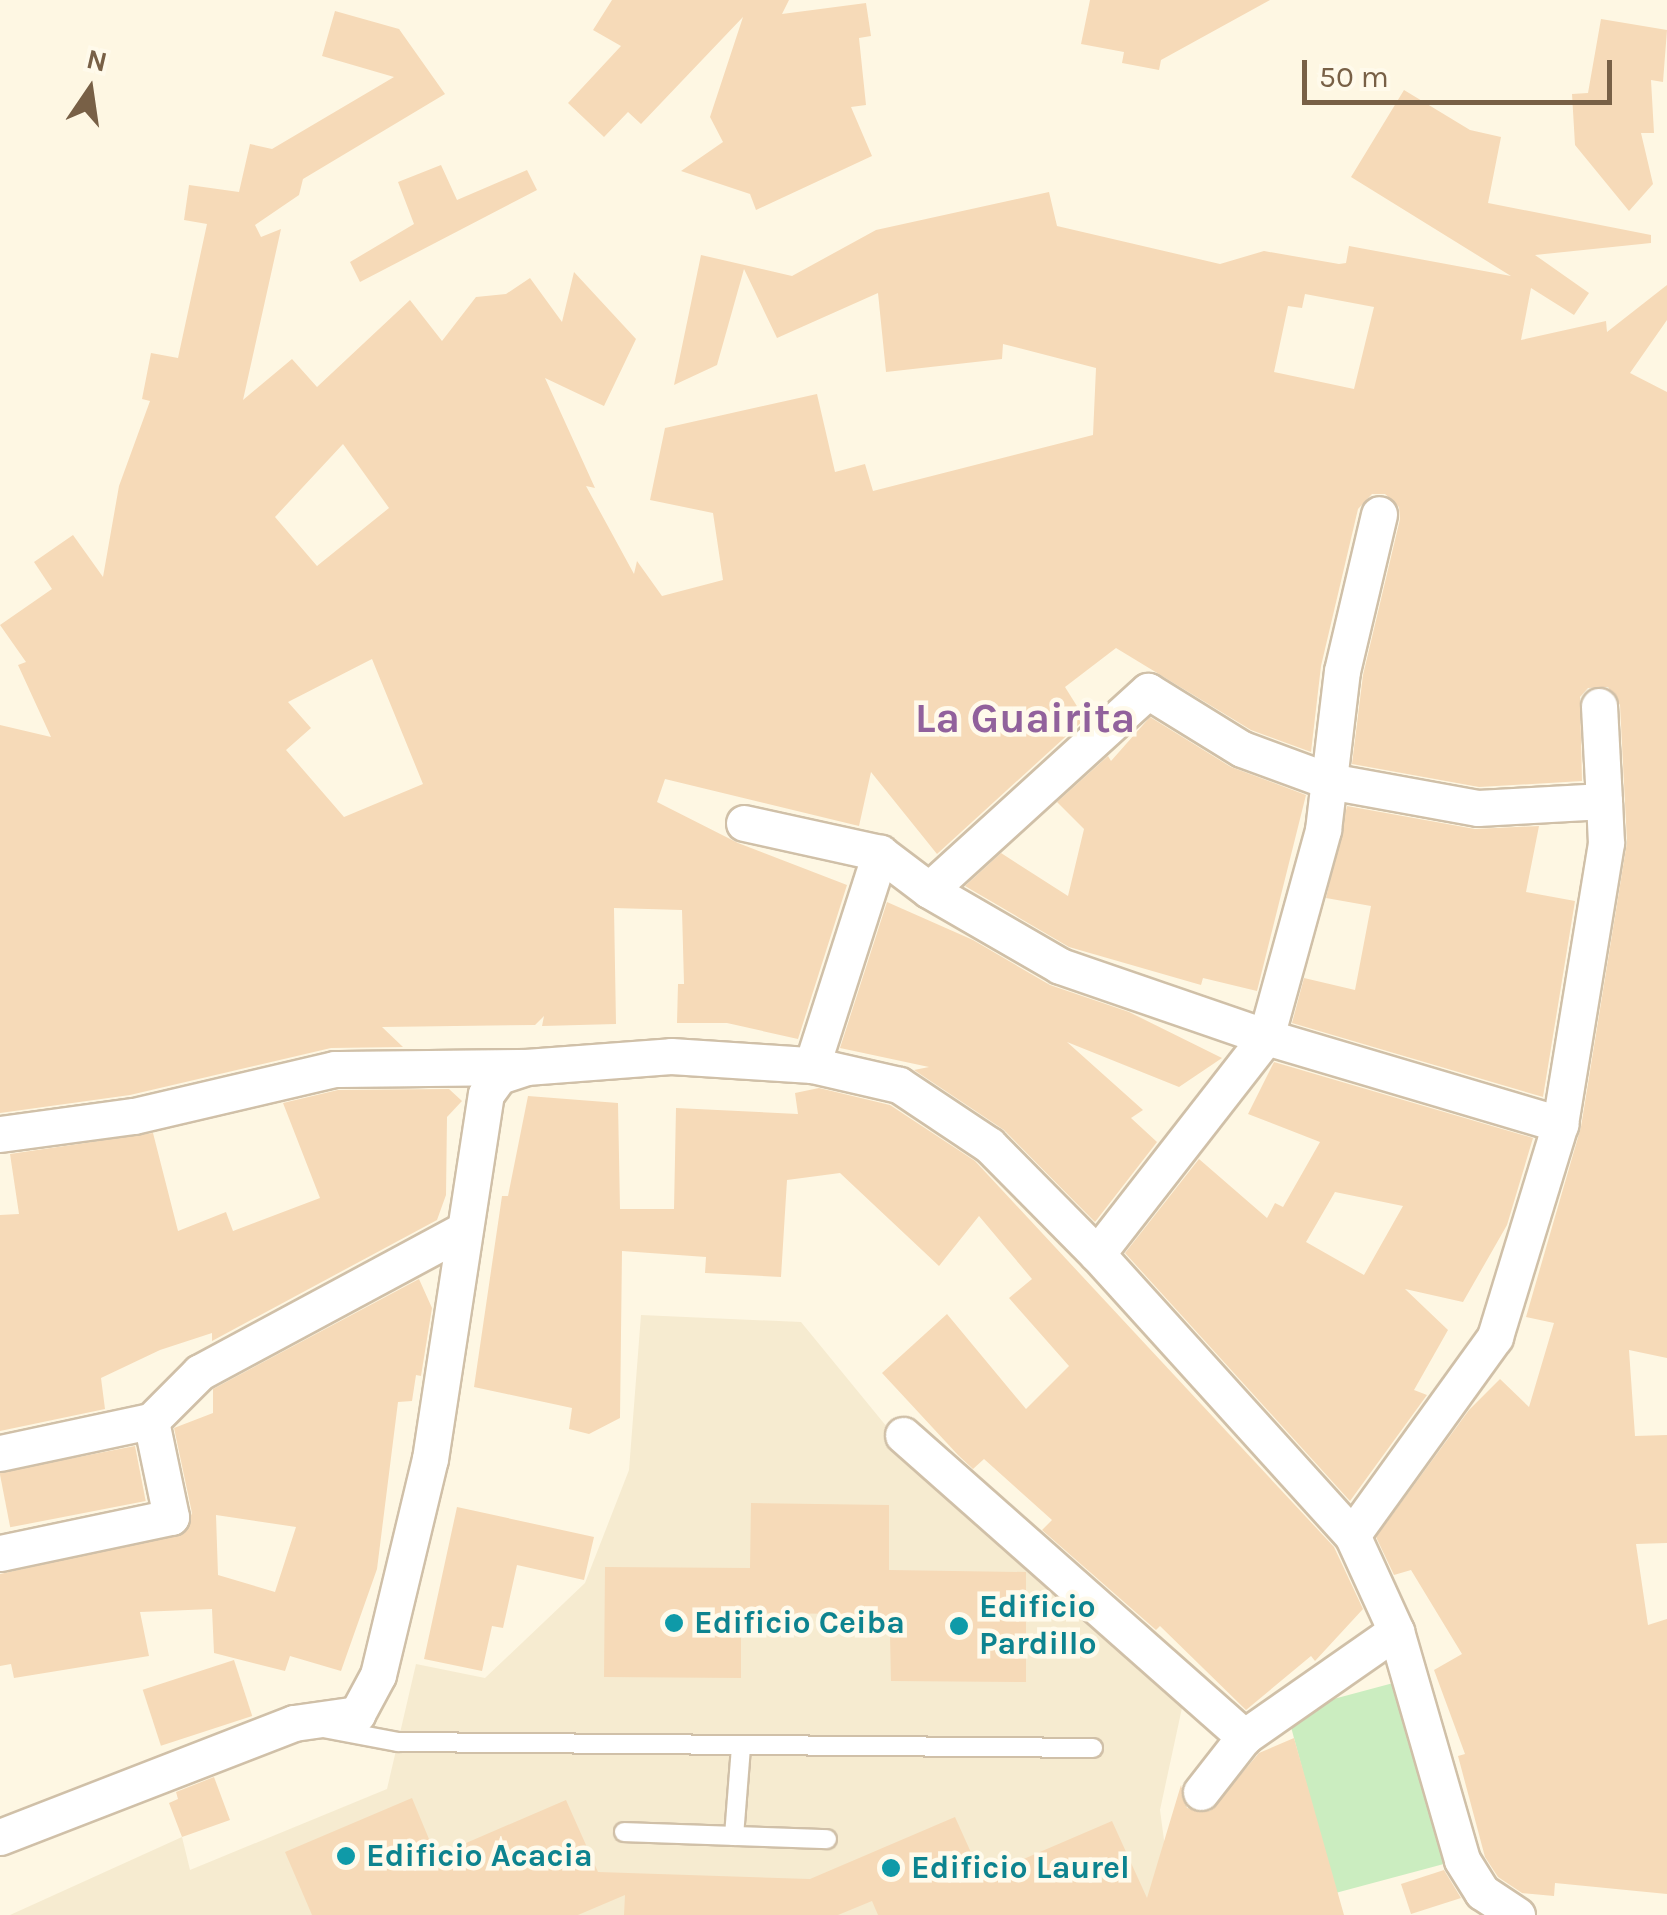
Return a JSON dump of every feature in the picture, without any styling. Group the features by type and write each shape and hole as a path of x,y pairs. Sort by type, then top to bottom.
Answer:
{"street":[{"path":"1097,1254 1266,1036 1323,830 1342,671 1379,514"},
{"path":"928,890 1148,690 1242,749 1329,782 1478,808 1604,802"},
{"path":"1352,1535 1495,1337 1560,1124 1606,844 1599,706"},
{"path":"744,824 880,853 928,890 1060,966 1266,1036 1560,1124"},
{"path":"812,1065 880,853"},
{"path":"0,1134 134,1116 335,1069 526,1066 671,1056 812,1065 900,1085 944,1110 989,1145 1097,1254 1352,1535 1396,1631 1462,1860 1482,1892 1517,1915"},
{"path":"0,1838 294,1723 357,1714 378,1676 430,1459 486,1094 499,1076 526,1066"},
{"path":"0,1453 151,1421 200,1372 464,1230"},
{"path":"0,1553 171,1516 151,1421"},
{"path":"903,1435 1244,1737"},
{"path":"1200,1792 1244,1737 1396,1631"}],"lane":[{"path":"294,1723 398,1742 1093,1748"},
{"path":"734,1836 741,1746"},
{"path":"624,1832 828,1840"}],"shaded area":[{"path":"641,1315 801,1322 896,1438 1185,1694 1160,1810 1174,1915 10,1915 182,1837 190,1870 387,1789 416,1664 485,1678 585,1583 629,1470"}],"green space":[{"path":"1397,1682 1446,1864 1336,1893 1287,1712"}],"building":[{"path":"612,0 789,0 782,14 866,3 871,36 859,38 866,105 851,107 872,156 756,210 750,194 681,171 723,142 710,117 743,17 641,124 628,112 604,137 568,103 621,46 593,30"},
{"path":"1090,0 1270,0 1161,60 1159,70 1122,63 1124,52 1081,44"},
{"path":"335,11 399,29 445,94 303,179 299,195 255,225 261,237 281,229 243,400 292,359 317,387 410,300 442,341 476,297 506,294 530,278 562,322 574,272 636,339 604,406 545,378 595,488 586,486 634,574 637,561 662,596 723,580 713,513 650,500 665,428 817,394 835,472 865,464 873,491 1093,435 1096,368 1003,344 1002,359 886,372 878,293 777,338 744,269 717,365 674,385 701,255 792,276 876,230 1049,192 1057,226 1220,264 1264,251 1339,264 1346,263 1349,246 1511,276 1351,177 1404,90 1470,130 1501,137 1488,203 1651,235 1651,243 1535,255 1589,293 1574,315 1531,288 1521,340 1606,321 1607,332 1667,285 1667,320 1630,373 1667,392 1667,1358 1629,1350 1635,1436 1667,1435 1667,1543 1636,1544 1648,1625 1667,1619 1667,1894 1555,1883 1554,1896 1522,1893 1498,1877 1485,1857 1458,1756 1465,1754 1434,1670 1462,1654 1411,1570 1394,1575 1376,1537 1469,1410 1500,1379 1529,1407 1554,1323 1526,1317 1581,1127 1627,842 1620,705 1608,687 1588,688 1580,697 1582,781 1479,787 1352,764 1363,675 1400,519 1399,507 1385,494 1372,494 1358,509 1321,666 1311,752 1251,730 1116,648 1065,687 1085,719 937,854 871,772 859,826 665,779 657,802 738,843 847,885 798,1039 727,1023 677,1023 678,984 684,984 682,910 614,908 616,1024 542,1026 544,1016 535,1025 382,1027 403,1047 331,1048 130,1095 0,1113 0,725 51,737 18,665 26,662 0,625 52,589 34,562 73,535 103,577 119,486 150,401 142,399 151,353 178,358 207,224 184,220 189,185 239,192 250,144 272,149 394,77 322,56","holes":["1305,294 1374,307 1354,389 1274,372 1288,306 1302,308","343,444 389,508 317,566 275,517","372,659 423,784 344,817 286,750 311,728 288,702"]},
{"path":"1601,19 1667,30 1663,82 1651,80 1654,133 1641,133 1653,184 1629,211 1575,145 1572,94 1588,93"},
{"path":"441,165 457,200 527,170 537,190 360,282 350,262 414,224 398,182"},
{"path":"1150,717 1231,767 1306,795 1257,991 1203,978 1201,985 1069,947 965,886 1001,853 1068,896 1084,829 1057,802 1108,756 1111,761"},
{"path":"1347,806 1475,829 1539,826 1526,892 1575,901 1543,1097 1292,1023 1304,978 1355,990 1371,906 1326,898"},
{"path":"887,902 973,940 1050,985 1129,1012 1222,1058 1179,1087 1067,1042 1143,1110 1131,1118 1157,1142 1095,1222 1004,1130 914,1070 929,1067 840,1048"},
{"path":"1274,1062 1533,1138 1507,1225 1463,1302 1405,1289 1448,1330 1414,1390 1427,1395 1350,1501 1125,1253 1199,1159 1267,1218 1275,1203 1283,1207 1320,1142 1248,1114","holes":["1335,1192 1403,1206 1364,1275 1306,1242"]},
{"path":"819,1088 890,1105 975,1161 1334,1547 1363,1609 1315,1661 1311,1656 1246,1710 1160,1626 1156,1630 1042,1530 1052,1520 984,1459 973,1469 882,1373 947,1314 1026,1409 1069,1366 1009,1298 1032,1279 979,1216 939,1266 840,1173 787,1180 781,1277 705,1273 706,1257 622,1251 620,1418 589,1434 569,1429 572,1408 474,1387 502,1196 508,1196 528,1096 618,1103 620,1209 674,1209 676,1108 798,1114 795,1093"},
{"path":"449,1089 462,1101 447,1117 446,1195 437,1220 212,1341 212,1333 160,1350 101,1378 105,1409 0,1431 0,1215 19,1214 10,1154 153,1133 178,1231 226,1212 233,1231 320,1198 283,1103 338,1090"},
{"path":"419,1279 432,1308 421,1376 416,1375 412,1401 398,1402 377,1569 341,1671 290,1656 285,1671 214,1653 212,1609 140,1612 149,1656 14,1678 11,1664 0,1666 0,1574 184,1533 192,1513 174,1428 213,1413 213,1389","holes":["216,1515 296,1527 275,1592 218,1575"]},
{"path":"135,1446 146,1501 10,1527 0,1472"},
{"path":"751,1503 889,1505 889,1570 1026,1572 1026,1682 891,1681 890,1635 874,1614 741,1613 741,1678 604,1677 605,1567 750,1568"},
{"path":"457,1507 594,1537 584,1580 517,1565 503,1628 492,1626 482,1671 424,1659"},
{"path":"234,1660 252,1716 161,1746 143,1690"},
{"path":"1294,1738 1344,1915 878,1915 872,1901 838,1915 624,1915 625,1895 578,1915 312,1915 285,1852 412,1798 436,1856 566,1800 598,1872 810,1879 955,1817 982,1877 1112,1821 1147,1898 1181,1785 1187,1808 1210,1811 1259,1753"},
{"path":"214,1777 230,1820 182,1837 169,1803 178,1799 176,1792"},
{"path":"1444,1870 1461,1898 1411,1914 1401,1884"}],"place":[{"name":"Edificio Ceiba","path":"674,1623"},
{"name":"Edificio Pardillo","path":"959,1626"},
{"name":"Edificio Acacia","path":"346,1856"},
{"name":"Edificio Laurel","path":"891,1868"}],"district":[{"name":"La Guairita","path":"1025,718"}]}
